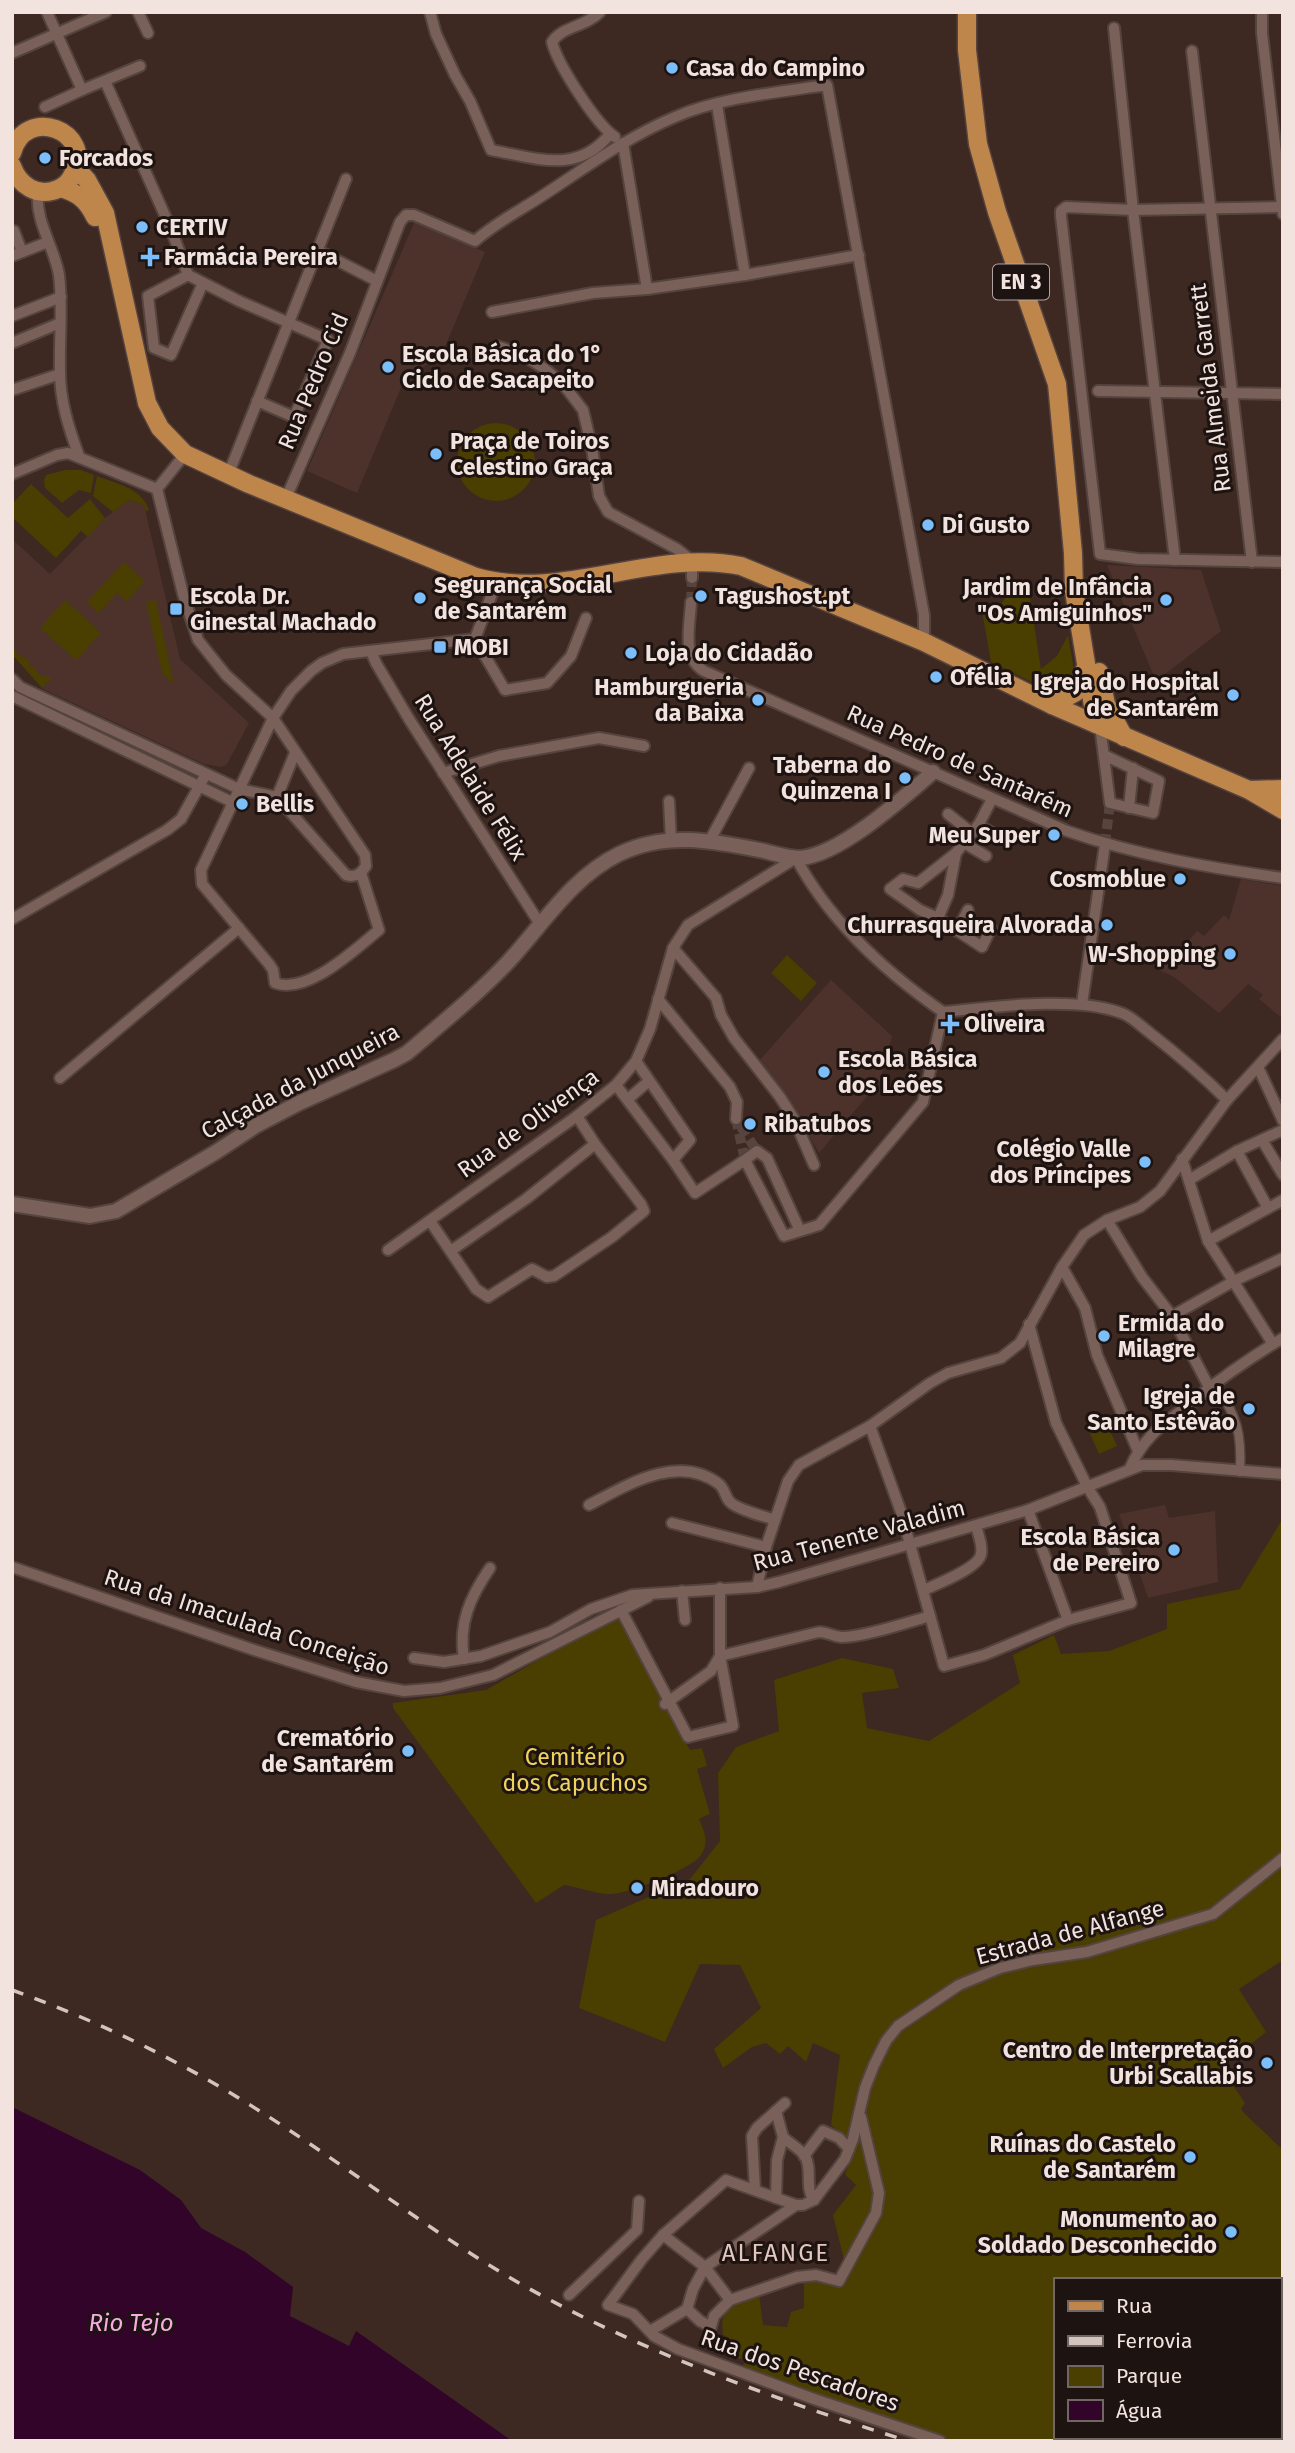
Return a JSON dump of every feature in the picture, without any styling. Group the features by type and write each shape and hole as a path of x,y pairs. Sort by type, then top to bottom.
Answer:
{"main road":[{"name":"EN 3","path":"967,12 967,50 978,144 997,212 1057,384 1073,553 1074,591 1098,725"},
{"path":"12,153 16,134 39,126 50,127 60,130 75,146 76,168 71,180 61,188 37,192 26,187 12,167"},
{"path":"76,168 87,180 105,213 147,402 160,428 185,454 228,475 496,583 541,584 636,569 692,570 723,562 741,566 924,642 1052,705 1248,790 1283,810"},
{"path":"61,188 74,192 89,203 111,248"},
{"name":"EN 3","path":"1073,553 1103,694 1124,737"},
{"path":"1052,705 1076,692 1086,665"},
{"path":"1248,790 1283,789"}],"street":[{"path":"47,12 82,90"},
{"path":"12,53 106,12"},
{"path":"138,12 148,33"},
{"path":"430,12 441,46 470,101 491,150 568,161 588,154 610,134"},
{"path":"600,12 586,22 559,33 552,42 574,85 610,134 623,143 647,289"},
{"path":"1262,12 1262,33 1283,214"},
{"path":"1114,28 1175,560"},
{"name":"Rua Almeida Garrett","path":"1192,51 1252,562"},
{"path":"45,107 140,66"},
{"path":"105,81 171,229 188,275 328,340 294,417 257,401"},
{"path":"623,143 677,116 742,99 827,85 925,615 924,642"},
{"path":"717,105 745,275"},
{"name":"Rua Pedro Cid","path":"286,498 350,353 400,222 406,215 414,215 475,241 491,227 623,143"},
{"path":"228,475 346,179"},
{"path":"37,192 38,213 58,270 61,297 60,374 66,420 79,456"},
{"path":"1282,207 1133,210 1066,207 1061,211 1101,556 1283,562"},
{"path":"12,231 14,230 17,254 48,242"},
{"path":"317,250 377,281"},
{"path":"492,312 593,293 647,289 745,275 859,255"},
{"path":"188,275 148,296 154,348 171,355 203,284"},
{"path":"12,316 61,297"},
{"path":"12,343 60,323"},
{"path":"497,346 523,355 545,369 563,384 583,410 599,496 608,512 677,549 692,570"},
{"path":"12,390 60,374"},
{"path":"1098,391 1283,394"},
{"path":"12,474 68,453 157,489"},
{"path":"157,489 185,454"},
{"path":"14,689 239,789 277,797 346,875 351,877 360,873 366,866 365,855 272,718 226,675 209,656 194,632 157,489"},
{"path":"475,639 496,583"},
{"name":"Rua Pedro de Santarém","path":"691,602 689,656 695,666 992,799 1105,845 1182,862 1283,878"},
{"path":"475,639 505,690 547,683 571,656 586,618"},
{"path":"360,873 379,930 310,981 282,985 275,982 269,964 202,884 201,870 272,718 291,691 322,663 343,654 475,639"},
{"name":"Rua Adelaide Félix","path":"371,651 382,674 443,773 540,924"},
{"path":"14,689 232,802"},
{"path":"1098,725 1110,803 1153,813 1160,781 1104,755"},
{"path":"443,773 499,756 599,738 644,746"},
{"path":"277,797 295,753"},
{"path":"710,840 749,768"},
{"path":"1129,808 1133,768"},
{"path":"933,772 855,834 817,853 796,858 838,921 866,950 943,1012 1082,1004 1099,1006 1126,1015 1188,1062 1227,1100"},
{"path":"12,919 167,830 181,819 206,774"},
{"path":"991,928 982,947 890,889 903,879 918,883 956,853 975,829 992,799"},
{"path":"669,801 671,840"},
{"path":"948,814 975,829 1005,840"},
{"name":"Calçada da Junqueira","path":"12,1204 90,1216 116,1211 257,1125 407,1053 487,983 574,887 608,860 631,849 671,840 710,840 796,858"},
{"path":"964,843 986,856"},
{"path":"1082,1004 1105,845"},
{"path":"938,918 948,895 956,853"},
{"name":"Rua de Olivença","path":"388,1250 577,1116 616,1085 636,1061 649,1029 673,948 688,925 796,858"},
{"path":"957,931 968,910"},
{"path":"60,1078 239,928"},
{"path":"673,948 716,998 734,1038 794,1119 814,1165"},
{"path":"657,999 730,1087 737,1102 736,1119"},
{"path":"745,1160 784,1236 819,1225 923,1102 943,1012"},
{"path":"757,1587 766,1547 788,1481 799,1465 870,1426 948,1373 1001,1358 1020,1343 1062,1267 1084,1235 1107,1220 1140,1207 1160,1191 1227,1100 1283,1039"},
{"path":"636,1061 690,1140 673,1160"},
{"path":"1258,1067 1283,1121"},
{"path":"628,1100 649,1081"},
{"path":"616,1085 695,1193 757,1151 767,1158 800,1231"},
{"path":"430,1221 476,1289 488,1297 532,1269 547,1277 554,1276 638,1218 644,1211 641,1204 577,1116"},
{"path":"1189,1180 1237,1151 1283,1130"},
{"path":"1262,1140 1283,1175"},
{"path":"452,1250 526,1199 595,1144"},
{"path":"1237,1151 1268,1208"},
{"path":"1130,1468 1138,1451 1168,1419 1211,1385 1278,1341 1208,1241 1182,1159"},
{"path":"1208,1241 1283,1200"},
{"path":"1107,1220 1142,1277 1172,1316 1211,1385 1235,1418 1239,1430 1240,1472"},
{"path":"1172,1316 1234,1281 1283,1258"},
{"path":"1062,1267 1085,1308 1097,1355 1138,1451"},
{"path":"870,1426 901,1512 944,1666 984,1655 1068,1620 1131,1603 1100,1507 1056,1423 1029,1324"},
{"path":"1130,1468 1142,1465 1171,1465 1283,1474"},
{"name":"Rua Tenente Valadim","path":"414,1658 444,1662 464,1660 550,1632 591,1609 632,1595 757,1587 1027,1510 1088,1488 1130,1468"},
{"path":"589,1506 643,1477 688,1472 702,1475 720,1485 733,1506 775,1520"},
{"path":"1027,1510 1068,1620"},
{"path":"672,1522 766,1547"},
{"path":"924,1590 962,1572 979,1559 982,1550 976,1526"},
{"name":"Rua da Imaculada Conceição","path":"12,1567 241,1646 356,1682 404,1692 440,1688 493,1675 642,1599 662,1593"},
{"path":"464,1660 462,1640 465,1614 472,1596 490,1568"},
{"path":"621,1610 667,1703 688,1737 733,1726 720,1656 720,1588"},
{"path":"682,1591 685,1620"},
{"path":"667,1703 711,1671 720,1656 819,1632 842,1637 930,1616"},
{"name":"Estrada de Alfange","path":"814,2200 828,2184 849,2149 874,2065 886,2041 898,2026 959,1985 1000,1968 1087,1952 1213,1914 1283,1858"},
{"path":"755,2190 752,2136 757,2128 785,2103"},
{"path":"776,2111 783,2137 778,2160 776,2198"},
{"path":"687,2309 711,2327 714,2316 730,2300 797,2277 816,2275 839,2281 876,2213 879,2193 859,2111"},
{"path":"804,2156 822,2131 839,2138 849,2149"},
{"path":"730,2300 705,2267 663,2235 726,2180 796,2205 814,2200 808,2193 808,2166 804,2156 783,2137"},
{"path":"569,2295 636,2230 639,2202"},
{"path":"650,2331 687,2309 693,2289 705,2267 796,2205"},
{"name":"Rua dos Pescadores","path":"663,2235 608,2305 633,2314 654,2336 678,2349 737,2372 940,2441"}],"shaded area":[{"name":"Escola Básica do 1° Ciclo de Sacapeito","path":"415,221 485,252 441,356 405,378 357,493 307,471"},
{"path":"129,500 144,505 180,659 249,723 227,764 222,767 204,764 43,689 12,654 12,539 50,574 105,518"},
{"name":"Jardim de Infância \"Os Amiguinhos\"","path":"1107,565 1201,570 1221,631 1156,681"},
{"name":"W-Shopping","path":"1241,879 1283,886 1283,1019 1259,999 1263,995 1248,984 1219,1013 1174,977 1155,968 1161,952 1176,956 1197,931 1204,936 1224,915 1229,920"},
{"name":"Escola Básica dos Leões","path":"831,980 892,1036 880,1081 819,1153 789,1100 758,1062"},
{"name":"Escola Básica de Pereiro","path":"1165,1505 1169,1518 1215,1511 1218,1582 1148,1598 1119,1514"}],"green space":[{"path":"496,423 511,426 524,434 532,447 535,462 532,477 524,490 511,498 496,501 481,498 468,490 460,477 457,462 460,447 468,434 481,426"},
{"path":"65,470 81,470 94,475 91,493 79,490 62,503 45,488 46,475"},
{"path":"97,476 135,492 149,510 145,511 144,505 129,500 113,512 93,496"},
{"path":"31,484 68,518 90,499 105,518 88,537 81,531 56,558 12,517 12,504"},
{"path":"124,562 145,581 127,601 117,593 99,613 87,602"},
{"path":"1028,585 1041,669 1057,656 1068,635 1075,676 1073,686 1056,694 991,662 982,611 999,607 1013,586"},
{"path":"65,600 101,633 76,660 40,628"},
{"path":"156,600 174,684 162,673 146,602"},
{"path":"12,646 19,656 28,658 29,666 34,667 38,674 54,679 42,688 12,654"},
{"path":"787,955 817,983 801,1001 771,973"},
{"path":"1105,1419 1117,1446 1099,1454 1087,1427"},
{"path":"1283,1518 1283,1960 1239,1989 1266,2032 1221,2068 1245,2103 1241,2109 1243,2112 1283,2150 1283,2441 950,2441 741,2371 744,2363 755,2366 759,2357 753,2355 740,2359 729,2353 722,2321 728,2307 759,2294 763,2325 787,2327 791,2312 804,2308 804,2281 814,2278 834,2285 846,2268 833,2215 856,2185 845,2174 852,2157 844,2135 831,2125 840,2055 813,2043 806,2062 788,2046 780,2054 766,2043 752,2047 723,2068 714,2049 761,2008 740,1965 700,1964 665,2042 579,2008 596,1920 690,1879 720,1841 718,1773 736,1747 779,1731 774,1680 842,1658 893,1669 899,1688 862,1693 867,1728 929,1741 1020,1683 1013,1655 1054,1635 1061,1654 1109,1651 1167,1629 1167,1604 1240,1589"},
{"name":"Cemitério dos Capuchos","path":"619,1614 690,1750 702,1748 707,1766 697,1769 710,1814 699,1819 705,1846 701,1855 686,1867 621,1893 607,1894 564,1885 536,1903 393,1708 393,1703 486,1690"}],"water":[{"name":"Rio Tejo","path":"12,2107 140,2170 181,2200 201,2228 245,2252 293,2287 290,2316 349,2346 356,2331 512,2441 12,2441"}],"tunnel":[{"path":"691,602 692,578"},
{"path":"1105,844 1110,803"},
{"path":"736,1119 745,1160"},
{"path":"741,1127 757,1151"}],"railway":[{"path":"12,1990 127,2038 210,2081 271,2118 468,2252 549,2300 700,2369 908,2441"}],"place":[{"name":"Casa do Campino","path":"672,68"},
{"name":"Forcados","path":"45,158"},
{"name":"CERTIV","path":"142,227"},
{"name":"Farmácia Pereira","path":"150,257"},
{"name":"Escola Básica do 1° Ciclo de Sacapeito","path":"388,367"},
{"name":"Praça de Toiros Celestino Graça","path":"436,454"},
{"name":"Di Gusto","path":"928,525"},
{"name":"Tagushost.pt","path":"701,596"},
{"name":"Segurança Social de Santarém","path":"420,598"},
{"name":"Jardim de Infância \"Os Amiguinhos\"","path":"1166,600"},
{"name":"Escola Dr. Ginestal Machado","path":"176,609"},
{"name":"MOBI","path":"440,647"},
{"name":"Loja do Cidadão","path":"631,653"},
{"name":"Ofélia","path":"936,677"},
{"name":"Igreja do Hospital de Santarém","path":"1233,695"},
{"name":"Hamburgueria da Baixa","path":"758,700"},
{"name":"Taberna do Quinzena I","path":"905,778"},
{"name":"Bellis","path":"242,804"},
{"name":"Meu Super","path":"1054,835"},
{"name":"Cosmoblue","path":"1180,879"},
{"name":"Churrasqueira Alvorada","path":"1107,925"},
{"name":"W-Shopping","path":"1230,954"},
{"name":"Oliveira","path":"950,1024"},
{"name":"Escola Básica dos Leões","path":"824,1072"},
{"name":"Ribatubos","path":"750,1124"},
{"name":"Colégio Valle dos Príncipes","path":"1145,1162"},
{"name":"Ermida do Milagre","path":"1104,1336"},
{"name":"Igreja de Santo Estêvão","path":"1249,1409"},
{"name":"Escola Básica de Pereiro","path":"1174,1550"},
{"name":"Crematório de Santarém","path":"408,1751"},
{"name":"Miradouro","path":"637,1888"},
{"name":"Centro de Interpretação Urbi Scallabis","path":"1267,2063"},
{"name":"Ruínas do Castelo de Santarém","path":"1190,2157"},
{"name":"Monumento ao Soldado Desconhecido","path":"1231,2232"}],"district":[{"name":"ALFANGE","path":"776,2253"}]}
